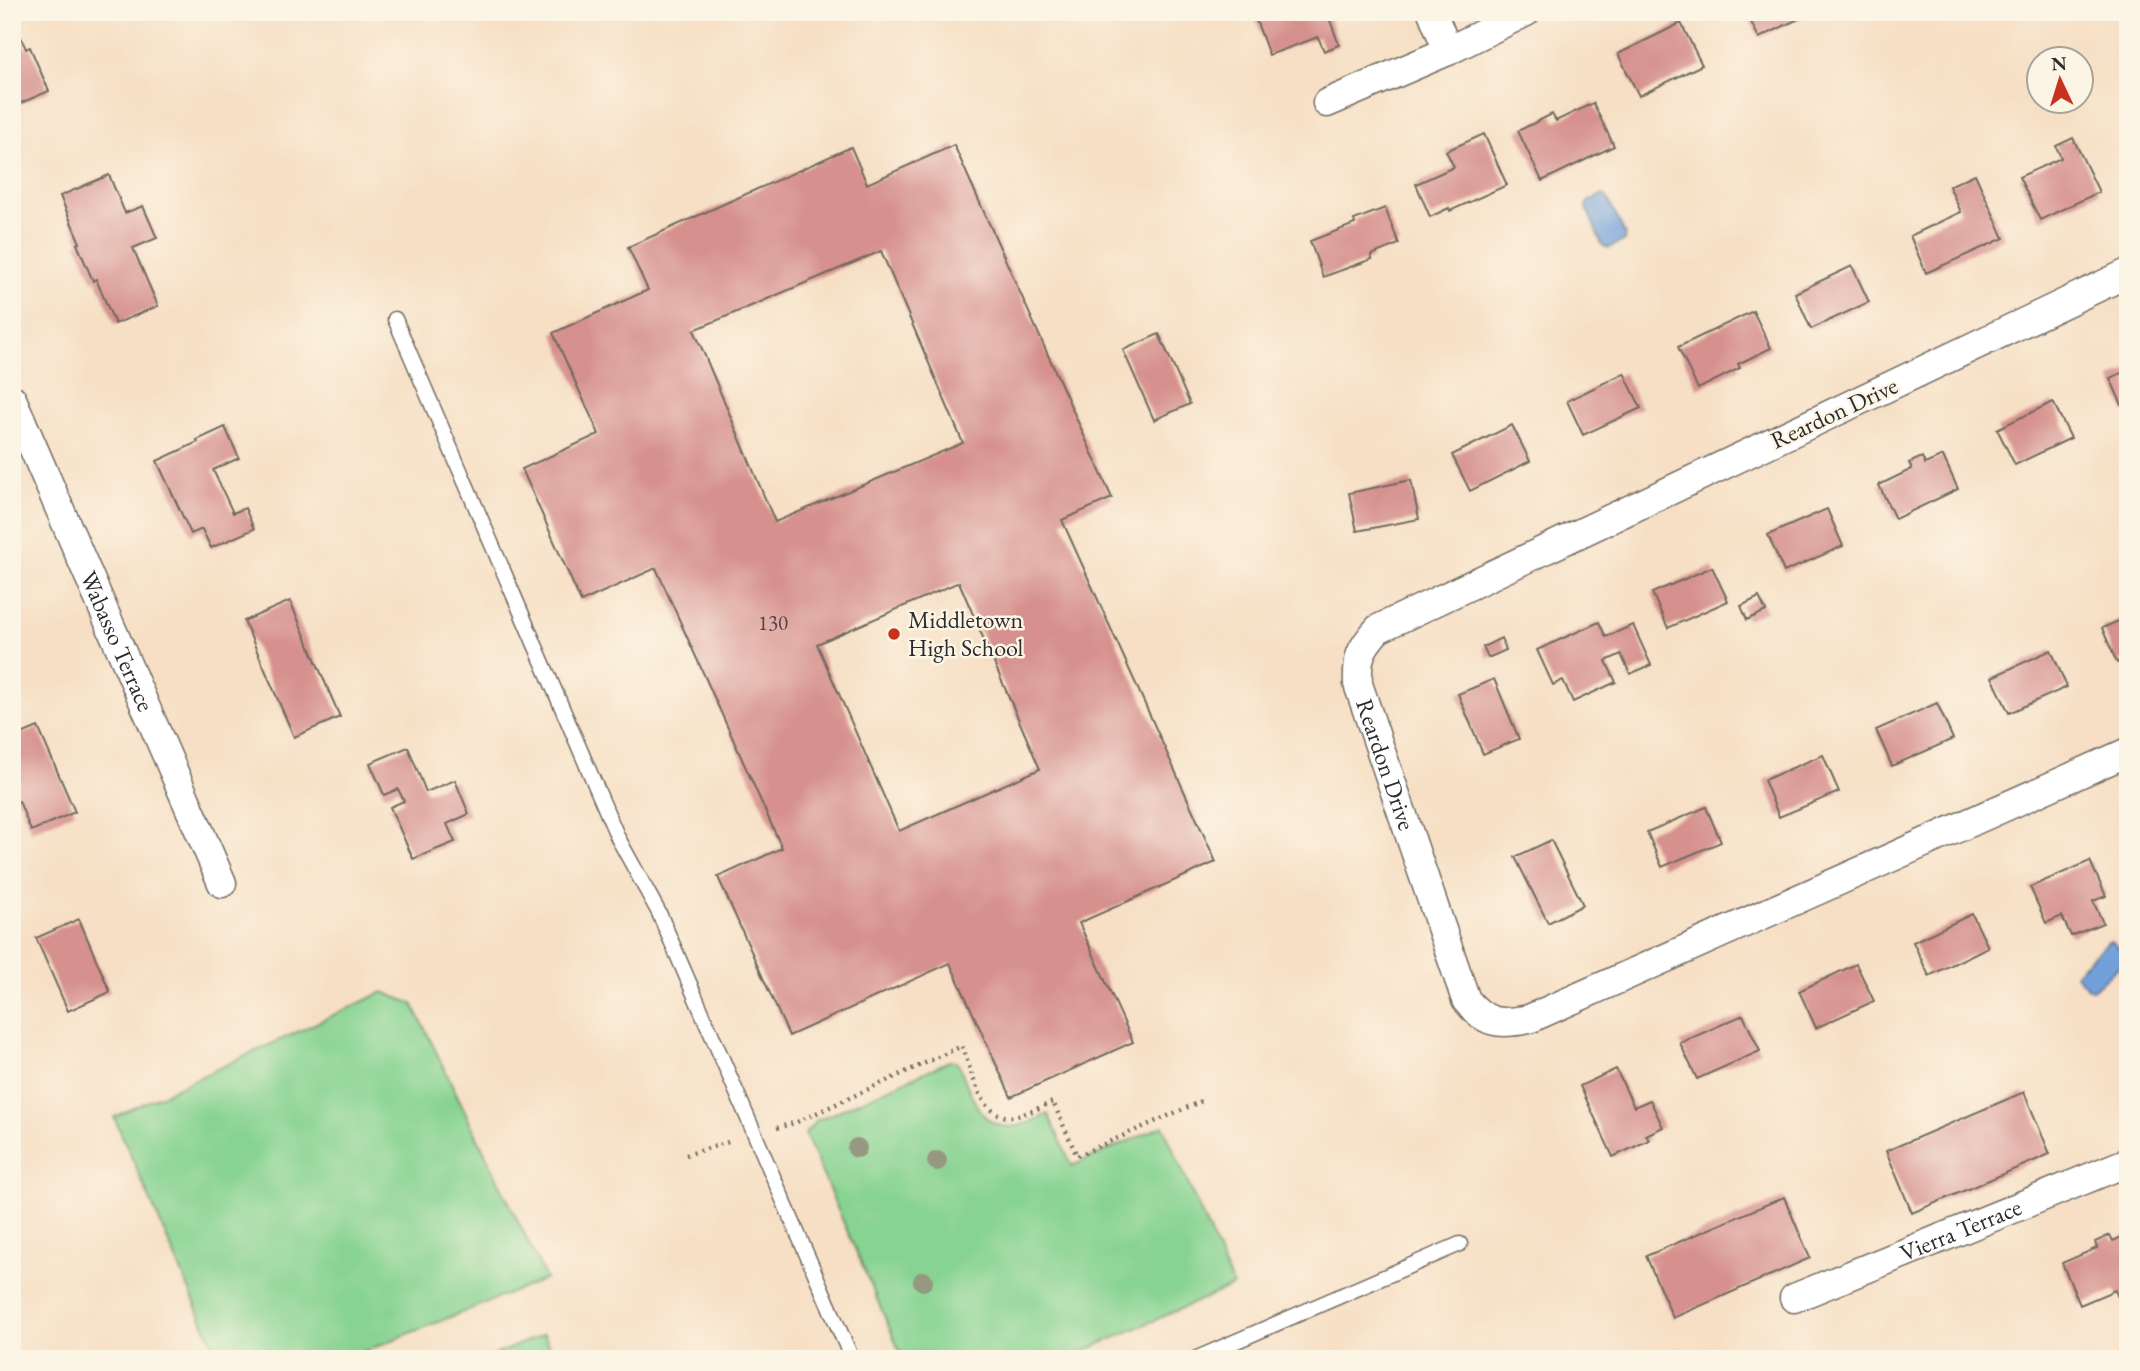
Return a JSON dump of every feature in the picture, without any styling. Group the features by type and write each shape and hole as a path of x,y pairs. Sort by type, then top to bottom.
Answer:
{"street":[{"path":"1432,12 1448,51"},
{"path":"1327,103 1448,51 1526,12"},
{"name":"Reardon Drive","path":"2128,273 1378,629 1363,645 1357,664 1358,684 1466,1000 1479,1015 1505,1023 1529,1019 2128,752"},
{"name":"Wabasso Terrace","path":"12,399 222,883"},
{"name":"Vierra Terrace","path":"1794,1298 2128,1162"}],"lane":[{"path":"394,318 618,838 659,913 852,1359"},
{"path":"1195,1359 1461,1244"}],"path":[{"path":"686,1155 797,1122 962,1046 985,1105 998,1114 1015,1116 1053,1102 1077,1156 1204,1100"}],"green space":[{"path":"383,992 413,1004 546,1279 345,1359 234,1359 212,1342 114,1117"},
{"path":"949,1061 955,1061 959,1065 978,1108 994,1123 1018,1126 1048,1114 1072,1166 1163,1126 1233,1286 1066,1359 903,1359 805,1134 816,1121"},
{"path":"544,1334 554,1359 484,1359"}],"water":[{"path":"1602,195 1607,197 1625,234 1624,241 1608,248 1602,245 1586,206 1588,202"},
{"path":"2112,941 2125,955 2126,960 2094,989 2089,989 2076,975 2077,971"}],"building":[{"path":"1253,12 1327,12 1339,45 1324,51 1318,37 1269,55"},
{"path":"1746,12 1813,12 1759,38"},
{"path":"12,17 26,49 30,47 49,91 12,107"},
{"path":"1681,23 1702,65 1639,96 1618,54"},
{"path":"1593,103 1614,146 1542,181 1518,131 1552,114 1556,121"},
{"path":"1484,134 1507,185 1450,211 1449,208 1430,217 1416,184 1454,167 1446,151"},
{"path":"2073,138 2099,192 2040,220 2019,177 2061,158 2056,146"},
{"path":"954,145 1112,498 1062,520 1216,862 1079,923 1133,1042 1011,1097 950,963 789,1036 718,877 782,848 656,568 581,602 522,469 599,434 553,333 648,290 628,247 851,147 867,184","holes":["881,251 963,443 775,522 694,330","959,582 1040,769 899,831 817,644"]},
{"path":"1975,174 2004,238 1926,273 1910,236 1961,212 1949,186"},
{"path":"109,175 125,213 143,206 157,238 133,248 158,306 115,324 96,279 93,281 77,244 80,243 60,196"},
{"path":"1385,208 1399,244 1371,255 1372,259 1323,277 1310,241 1355,224 1354,220"},
{"path":"1852,266 1869,302 1811,329 1795,293"},
{"path":"1753,311 1771,348 1738,364 1740,368 1698,389 1678,347"},
{"path":"1159,334 1190,404 1154,420 1123,350"},
{"path":"2128,370 2128,411 2125,412 2110,378"},
{"path":"1624,373 1641,408 1583,435 1567,401"},
{"path":"2053,402 2071,438 2015,465 1997,429"},
{"path":"1512,425 1530,461 1470,491 1452,455"},
{"path":"225,427 239,458 213,470 233,513 245,508 254,529 211,548 202,529 191,534 157,461"},
{"path":"1943,456 1958,489 1895,519 1879,485 1912,469 1909,463 1922,457 1925,464"},
{"path":"1411,480 1419,519 1357,531 1349,493"},
{"path":"1827,509 1843,546 1784,572 1768,535"},
{"path":"1712,567 1728,601 1668,628 1652,593"},
{"path":"1759,597 1766,611 1747,620 1741,606"},
{"path":"290,601 340,717 294,737 244,621"},
{"path":"2128,617 2128,658 2117,663 2102,628"},
{"path":"1599,622 1606,637 1633,625 1651,665 1630,674 1621,654 1606,661 1616,682 1573,702 1563,680 1553,685 1537,650"},
{"path":"1501,638 1506,650 1488,658 1483,647"},
{"path":"2051,650 2067,687 2009,713 1992,677"},
{"path":"1494,679 1519,739 1483,754 1458,694"},
{"path":"1937,703 1953,739 1892,766 1876,730"},
{"path":"38,727 75,812 31,831 19,801 12,804 12,738"},
{"path":"408,747 426,792 455,780 469,814 447,824 455,842 413,859 390,807 404,801 398,789 384,795 370,763"},
{"path":"1823,755 1839,792 1779,817 1764,780"},
{"path":"1706,807 1721,842 1662,867 1647,832"},
{"path":"1551,840 1583,905 1548,923 1515,857"},
{"path":"2090,861 2106,896 2093,901 2103,923 2071,936 2062,916 2046,923 2030,887"},
{"path":"1972,914 1988,947 1929,976 1913,942"},
{"path":"79,919 110,992 68,1011 36,938"},
{"path":"1856,964 1874,1001 1816,1028 1799,991"},
{"path":"1743,1015 1760,1051 1697,1079 1680,1043"},
{"path":"1616,1069 1634,1107 1650,1100 1663,1127 1646,1135 1649,1140 1613,1157 1580,1086"},
{"path":"2024,1092 2050,1154 1912,1213 1886,1151"},
{"path":"1784,1197 1810,1258 1673,1318 1646,1256"},
{"path":"2128,1234 2128,1293 2118,1297 2115,1290 2080,1305 2062,1263 2097,1248 2095,1242 2110,1235 2113,1241"}],"place":[{"name":"Middletown High School","path":"894,634"}]}
